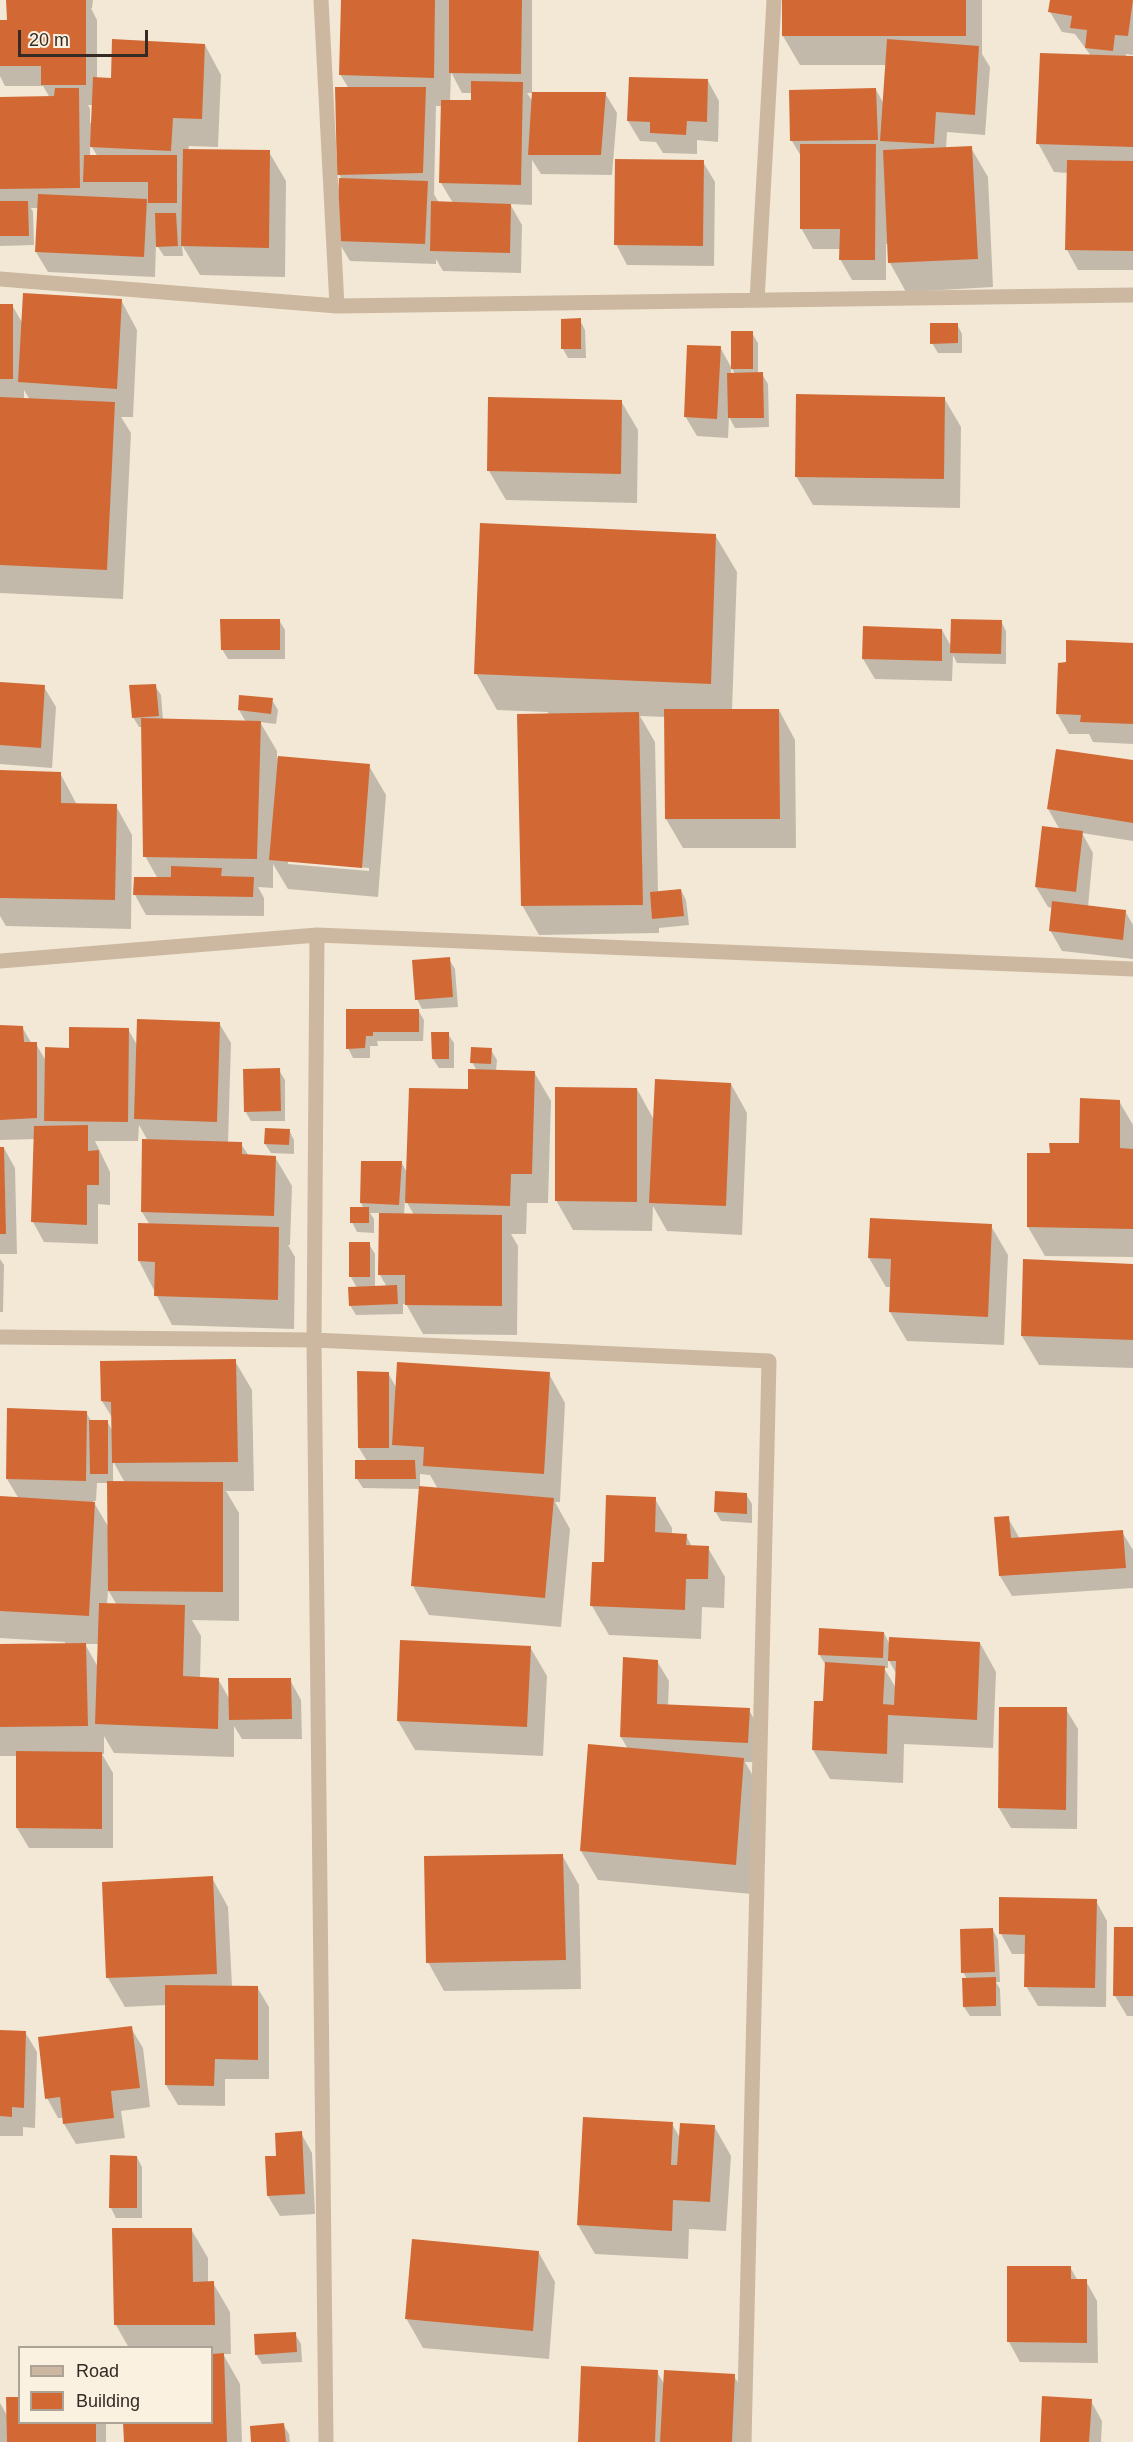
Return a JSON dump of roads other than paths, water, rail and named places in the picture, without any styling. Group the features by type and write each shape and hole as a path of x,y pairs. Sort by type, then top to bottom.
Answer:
{"street":[{"path":"321,0 337,306"},
{"path":"757,300 774,0"},
{"path":"0,279 337,306 1133,295"},
{"path":"317,935 314,1340 326,2442"},
{"path":"0,961 317,935 1133,969"},
{"path":"0,1337 314,1340 769,1361 744,2442"}]}
